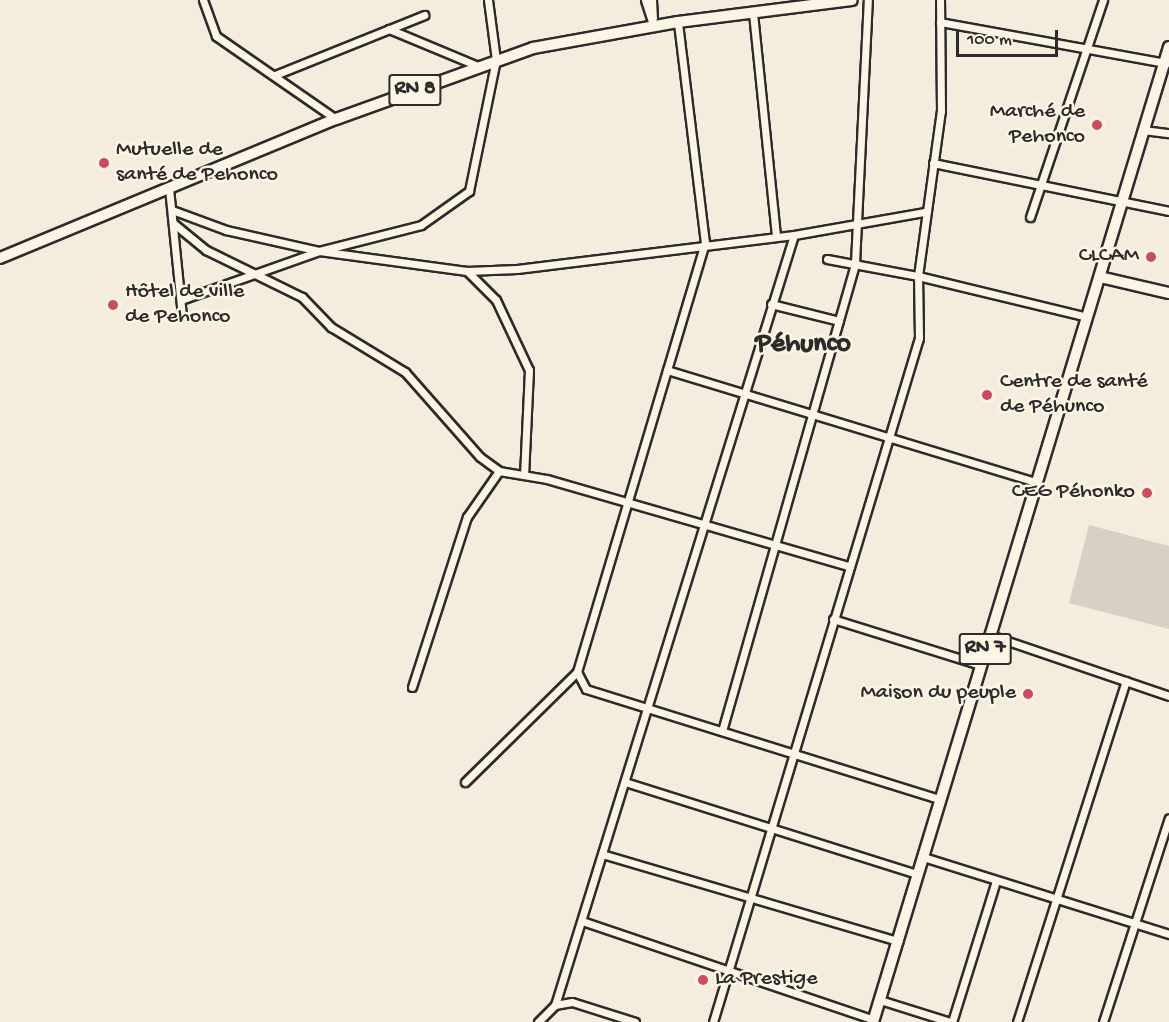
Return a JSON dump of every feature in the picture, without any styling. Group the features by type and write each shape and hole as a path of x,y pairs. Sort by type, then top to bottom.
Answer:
{"main road":[{"name":"RN 8","path":"0,258 336,119 533,48 678,22 852,0"},
{"path":"1169,47 1166,63 1121,200 1100,277 1169,293"},
{"name":"RN 7","path":"874,1021 1100,277"}],"street":[{"path":"203,0 216,36 336,119"},
{"path":"181,300 319,250 421,225 469,191 496,60 488,0"},
{"path":"645,0 654,27"},
{"path":"652,0 654,27"},
{"path":"722,731 855,263 855,222 868,0"},
{"path":"713,1022 919,338 918,276 925,212 941,111 940,0"},
{"path":"1030,217 1089,49 1103,0"},
{"path":"753,13 776,236"},
{"path":"275,75 424,15"},
{"path":"465,782 577,672 705,243 678,22"},
{"path":"940,22 1166,63"},
{"path":"389,29 478,66"},
{"path":"1143,130 1169,133"},
{"path":"933,163 1169,211"},
{"path":"169,188 182,315"},
{"path":"171,210 226,230 319,250 467,271 517,269 705,243 794,235 855,222 925,212"},
{"path":"173,223 206,250 302,297 331,327 405,372 480,457 500,471 628,502 849,566"},
{"path":"538,1022 555,1005 794,235"},
{"path":"827,259 918,276 1087,317"},
{"path":"467,271 496,300 529,370 524,475"},
{"path":"771,304 839,321"},
{"path":"667,370 1036,482"},
{"path":"412,687 467,517 500,471"},
{"path":"833,619 981,665"},
{"path":"990,635 1169,696"},
{"path":"577,672 586,689 940,799"},
{"path":"1017,1022 1126,681"},
{"path":"625,782 917,874"},
{"path":"1103,1022 1169,818"},
{"path":"602,854 897,941"},
{"path":"923,857 1169,934"},
{"path":"880,1000 951,1022 996,881"},
{"path":"582,921 874,1021"},
{"path":"555,1005 572,1002 635,1022"}],"shaded area":[{"path":"1089,525 1169,546 1169,629 1069,603"}],"place":[{"name":"Marché de Pehonco","path":"1097,125"},
{"name":"Mutuelle de santé de Pehonco","path":"104,163"},
{"name":"CLCAM","path":"1151,257"},
{"name":"Hôtel de ville de Pehonco","path":"113,305"},
{"name":"Centre de santé de Péhunco","path":"987,395"},
{"name":"CEG Péhonko","path":"1147,493"},
{"name":"Maison du peuple","path":"1028,694"},
{"name":"La Prestige","path":"703,980"}],"district":[{"name":"Péhunco","path":"803,345"}]}
